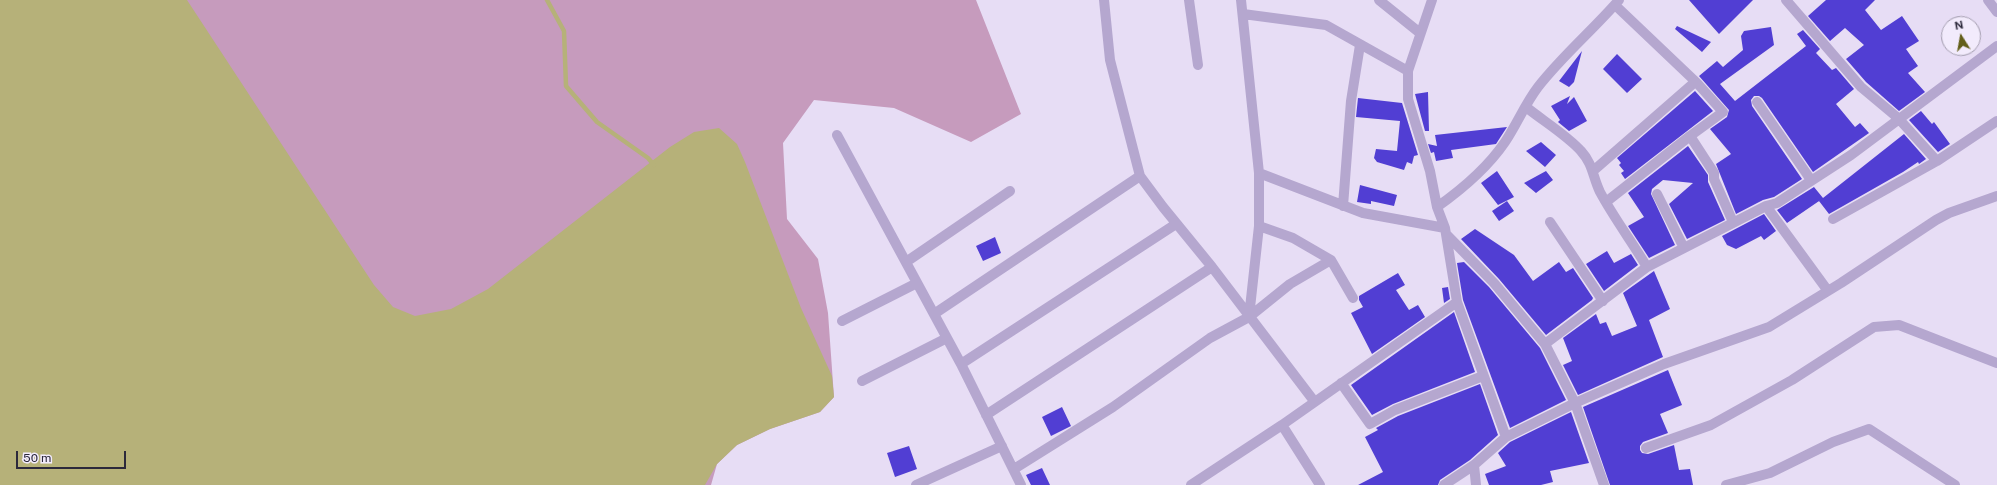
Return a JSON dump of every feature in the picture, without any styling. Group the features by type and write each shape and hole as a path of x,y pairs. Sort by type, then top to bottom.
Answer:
{"street":[{"path":"1104,0 1110,60 1140,176 1176,224 1212,267 1314,401"},
{"path":"1189,0 1198,65"},
{"path":"1241,0 1259,173 1259,226 1249,317"},
{"path":"1379,0 1420,33"},
{"path":"1432,0 1408,71 1408,99 1430,170 1437,207 1445,231 1457,302 1506,437"},
{"path":"1786,0 1861,86 1898,118 1937,161"},
{"path":"1988,0 1997,12"},
{"path":"1437,207 1454,195 1472,179 1500,148 1538,88 1570,49 1617,3 1723,112 1606,202"},
{"path":"1243,14 1326,25 1408,71"},
{"path":"1343,206 1351,101 1360,45"},
{"path":"1545,344 1647,267 1733,222 1766,206 1777,203 1851,155 1898,118 1997,46"},
{"path":"1593,171 1695,82"},
{"path":"1757,102 1811,180"},
{"path":"1526,107 1580,150 1588,159 1599,190 1647,267"},
{"path":"1833,219 1937,161 1997,121"},
{"path":"837,135 961,364 1021,485"},
{"path":"1690,136 1714,173 1714,179 1733,222"},
{"path":"1259,173 1363,213 1445,231 1494,283 1545,344 1575,403 1604,485"},
{"path":"934,314 1140,176"},
{"path":"906,262 1010,191"},
{"path":"1657,194 1684,248"},
{"path":"1444,485 1474,465 1506,437 1575,403 1664,364 1769,327 1828,291 1936,220 1949,213 1997,196"},
{"path":"1766,206 1828,291"},
{"path":"1550,222 1603,300"},
{"path":"961,364 1176,224"},
{"path":"1259,226 1293,238 1331,260 1353,298"},
{"path":"1014,469 1113,407 1210,338 1249,317 1290,284 1331,260"},
{"path":"986,415 1212,267"},
{"path":"842,321 917,283"},
{"path":"1191,485 1282,424 1457,302"},
{"path":"1646,448 1711,425 1792,380 1874,327 1899,325 1997,363"},
{"path":"862,381 947,338"},
{"path":"1341,383 1370,424 1395,410 1483,376"},
{"path":"1282,424 1320,485"},
{"path":"1726,485 1770,473 1833,442 1869,429 1955,485"},
{"path":"916,485 1002,446"},
{"path":"1474,465 1476,485"}],"shaded area":[{"path":"0,0 976,0 1021,114 971,142 894,108 814,100 783,143 787,219 818,259 828,313 834,397 820,412 770,429 737,445 717,464 711,485 0,485"},
{"path":"0,0 187,0 374,285 393,307 415,316 451,309 488,289 670,147 694,132 719,128 737,144 745,162 801,308 832,376 834,397 820,412 770,429 737,445 717,464 705,485 0,485"}],"building":[{"path":"1689,0 1753,0 1719,34"},
{"path":"1826,0 1875,0 1865,10 1881,30 1902,16 1919,41 1906,49 1918,66 1908,73 1925,92 1899,111 1866,82 1846,59 1864,45 1845,28 1830,41 1808,16"},
{"path":"1677,26 1711,42 1702,52 1675,29"},
{"path":"1771,27 1774,45 1720,84 1735,101 1806,46 1797,34 1803,30 1820,49 1816,53 1832,70 1836,68 1854,89 1836,104 1855,127 1860,123 1869,133 1813,172 1762,98 1759,96 1754,96 1751,100 1752,106 1802,179 1774,197 1763,200 1736,214 1716,164 1731,154 1710,129 1727,117 1729,110 1699,76 1717,61 1723,67 1743,50 1741,36 1744,31"},
{"path":"1582,51 1574,82 1569,87 1559,81"},
{"path":"1617,54 1642,79 1627,93 1603,69"},
{"path":"1695,91 1713,111 1625,179 1621,173 1624,171 1619,165 1621,163 1617,158"},
{"path":"1428,92 1429,131 1425,131 1415,94"},
{"path":"1570,96 1567,104 1574,97 1587,121 1569,131 1558,122 1560,120 1551,106"},
{"path":"1358,98 1402,103 1418,155 1414,156 1412,164 1407,162 1404,170 1377,162 1374,158 1376,149 1397,151 1400,121 1356,117"},
{"path":"1921,111 1932,124 1934,122 1950,144 1938,152 1909,120"},
{"path":"1507,127 1496,144 1451,150 1453,158 1436,161 1434,152 1431,153 1428,144 1437,146 1435,135"},
{"path":"1904,134 1926,159 1919,164 1918,162 1829,214 1819,201 1787,223 1777,210 1814,187 1823,198"},
{"path":"1541,142 1556,155 1545,167 1526,151"},
{"path":"1688,146 1708,175 1708,182 1725,220 1687,239 1669,204 1693,183 1663,180 1652,189 1651,194 1675,245 1649,258 1628,226 1644,217 1628,193"},
{"path":"1497,171 1514,197 1498,205 1481,183"},
{"path":"1546,171 1553,180 1536,193 1524,183"},
{"path":"1360,185 1397,195 1394,206 1371,201 1371,204 1357,202"},
{"path":"1507,201 1514,211 1499,221 1492,211"},
{"path":"1764,214 1776,231 1764,240 1761,236 1736,249 1727,245 1722,236"},
{"path":"1475,229 1514,255 1533,281 1559,262 1566,272 1573,268 1593,298 1592,300 1546,335 1499,279 1461,239"},
{"path":"995,237 1001,253 983,261 976,246"},
{"path":"1607,251 1614,263 1631,254 1638,265 1604,291 1586,264"},
{"path":"1464,262 1489,287 1540,348 1566,400 1510,428 1463,300 1457,263"},
{"path":"1654,271 1670,309 1649,320 1663,357 1578,395 1563,365 1572,361 1563,338 1596,314 1600,324 1606,322 1612,336 1637,326 1623,293"},
{"path":"1398,273 1405,285 1396,290 1409,310 1418,305 1425,317 1372,354 1351,313 1363,307 1359,300 1359,296"},
{"path":"1448,287 1450,299 1444,303 1442,288"},
{"path":"1454,312 1475,372 1393,404 1372,415 1351,385"},
{"path":"1668,370 1682,405 1660,414 1668,433 1643,442 1640,446 1640,450 1642,453 1648,454 1674,445 1679,470 1690,469 1693,485 1610,485 1583,407"},
{"path":"1480,384 1498,435 1470,460 1440,480 1438,485 1358,485 1383,472 1365,437 1378,430 1376,428 1398,416"},
{"path":"1062,407 1071,426 1051,436 1042,417"},
{"path":"1571,412 1589,463 1550,471 1553,482 1541,485 1489,485 1485,474 1506,466 1498,453 1510,442"},
{"path":"909,446 917,469 895,477 887,453"},
{"path":"1042,468 1050,485 1031,485 1026,475"}],"waterway":[{"path":"547,0 564,31 566,86 597,122 648,158 654,165"}]}
